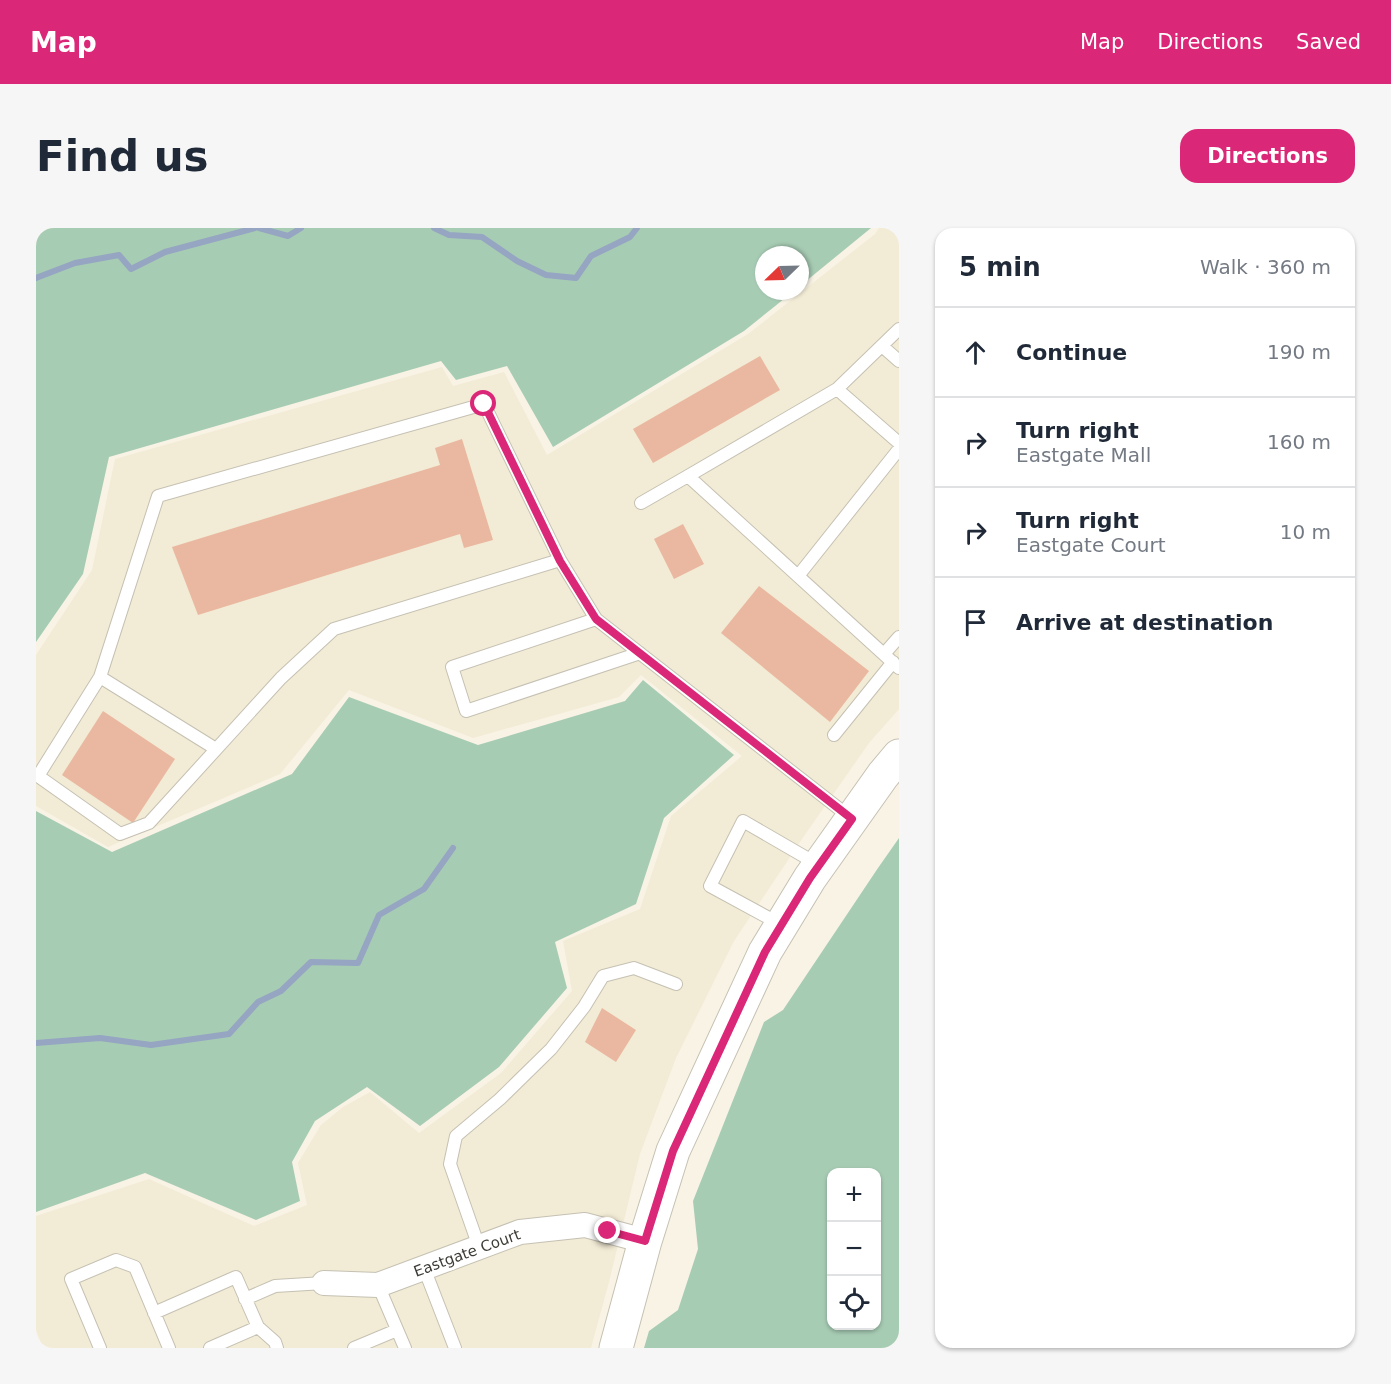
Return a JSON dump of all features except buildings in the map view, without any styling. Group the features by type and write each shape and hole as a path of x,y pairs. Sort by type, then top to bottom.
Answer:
{"main road":[{"path":"616,1348 645,1241 673,1151 765,952 819,865 899,756"}],"street":[{"name":"Eastgate Court","path":"324,1283 378,1285 520,1232 585,1225 645,1241"}],"lane":[{"path":"641,503 837,389 899,329"},
{"path":"882,346 899,361"},
{"path":"837,389 899,443"},
{"path":"560,561 334,629 281,678 149,823 120,834 38,776 100,677 158,496 484,404 560,561 596,619 852,819"},
{"path":"798,576 899,449"},
{"path":"688,476 892,661"},
{"path":"596,619 452,667 466,711 640,653"},
{"path":"834,735 892,661 899,637"},
{"path":"100,677 216,749"},
{"path":"781,925 710,885 743,821 819,865"},
{"path":"479,1247 450,1164 456,1136 500,1099 551,1049 584,1007 603,976 634,968 676,984"},
{"path":"100,1348 71,1279 116,1260 135,1267 169,1348"},
{"path":"424,1268 455,1348"},
{"path":"154,1313 236,1277 258,1327 274,1342 277,1348"},
{"path":"245,1299 275,1286 324,1283"},
{"path":"378,1285 405,1348"},
{"path":"210,1348 258,1327"},
{"path":"354,1348 398,1330"}],"shaded area":[{"path":"879,228 899,228 899,709 869,743 734,941 676,1058 640,1154 591,1348 43,1348 36,1330 36,1216 149,1179 254,1226 307,1205 298,1163 321,1125 343,1107 370,1092 419,1133 501,1073 572,991 563,941 640,909 671,816 742,756 641,675 619,697 473,738 349,690 280,774 108,847 36,806 36,655 92,570 115,459 442,367 453,386 504,372 547,455 748,334 791,300 809,300 809,286 875,234"}],"green space":[{"path":"36,228 871,228 809,279 809,246 755,246 755,300 783,300 744,331 553,447 507,366 456,380 441,361 109,457 83,574 36,642"},
{"path":"643,680 734,755 664,818 636,904 555,942 567,988 499,1067 420,1126 367,1087 315,1121 292,1162 300,1201 256,1220 145,1173 36,1212 36,811 112,852 292,774 349,697 478,745 625,701"},
{"path":"899,838 899,1348 644,1348 649,1331 678,1310 698,1249 693,1201 764,1022 783,1010"}],"waterway":[{"path":"36,278 75,263 119,255 131,269 165,252 255,228"},
{"path":"259,228 288,236 301,228"},
{"path":"434,228 449,235 482,237 517,261 546,275 576,278 591,256 630,237 637,228"},
{"path":"36,1043 100,1038 151,1045 229,1034 258,1002 281,991 311,962 358,963 379,915 424,889 453,848"}],"route":[{"path":"484,404 560,561 596,619 852,819 810,878 765,952 673,1151 645,1241 608,1231"}]}
